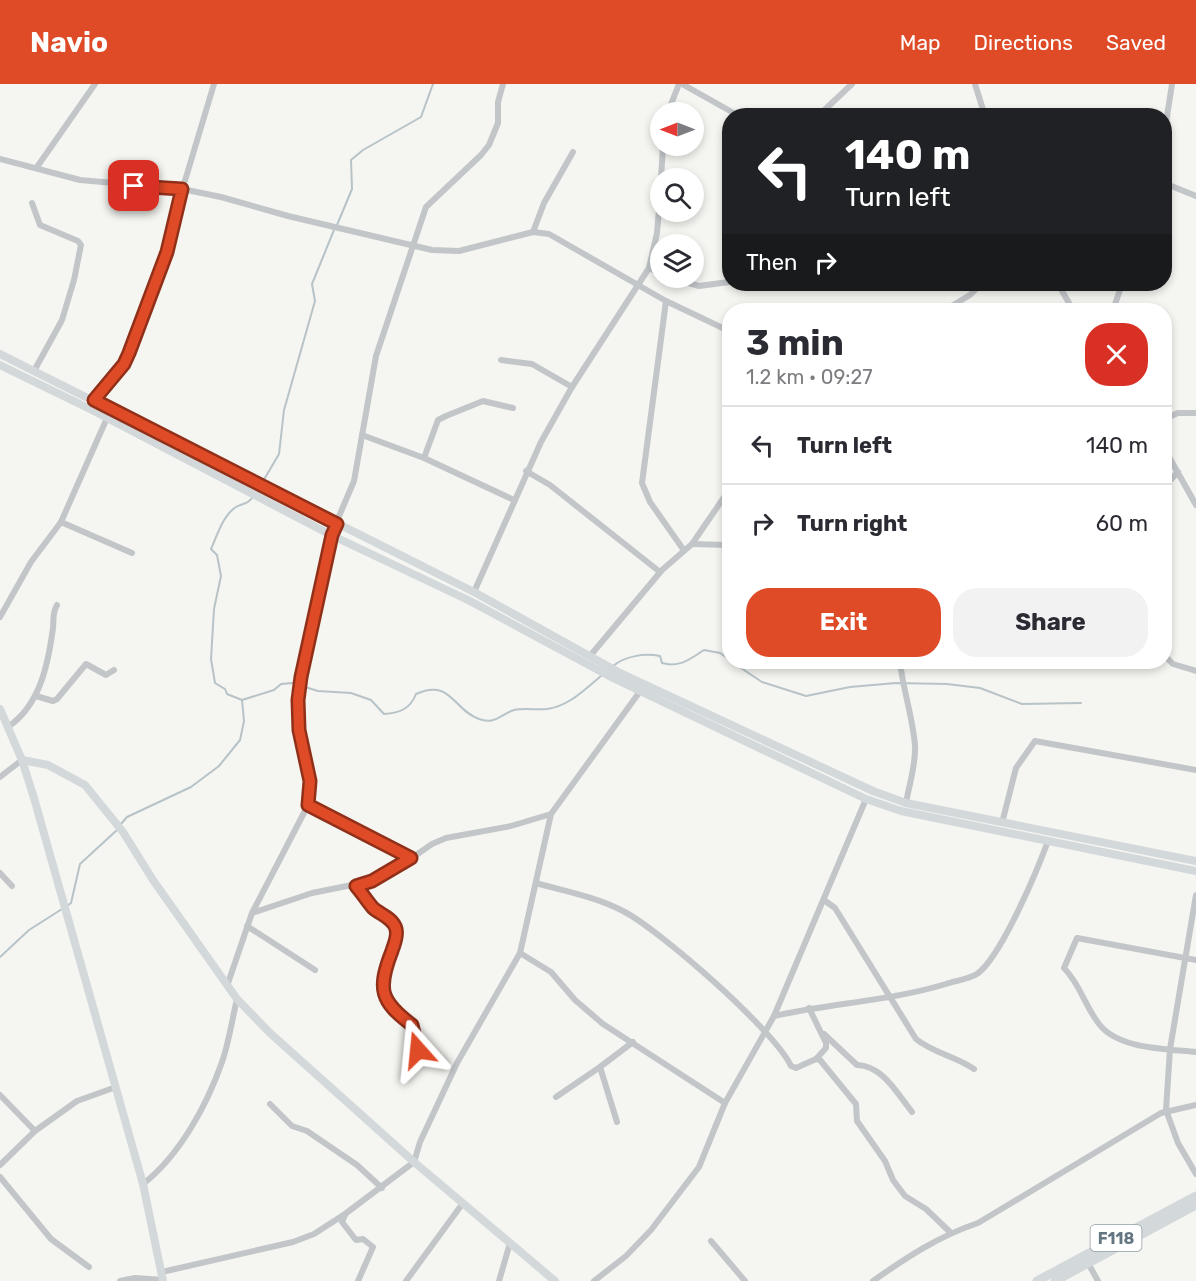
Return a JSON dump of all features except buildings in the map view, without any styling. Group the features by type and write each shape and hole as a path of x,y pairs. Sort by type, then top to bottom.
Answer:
{"main road":[{"path":"0,354 34,371 107,418 272,498 337,524 474,592 641,690 867,800 901,811 1196,871"},
{"path":"0,365 94,400 237,481"},
{"path":"272,498 332,535 590,656 598,664"},
{"path":"616,676 757,735 873,791 906,803 1196,861"},
{"path":"0,710 22,760 116,1087 143,1184 162,1278"},
{"path":"753,744 757,735"},
{"path":"22,760 48,765 85,785 111,815 153,880 237,999 270,1033 414,1162 555,1281"},
{"path":"1109,853 1111,843"},
{"name":"F118","path":"1037,1281 1196,1196"},
{"name":"F118","path":"1054,1281 1196,1205"}],"street":[{"path":"37,168 95,84"},
{"path":"94,400 124,364 129,353 167,252 182,189 214,84"},
{"path":"672,102 680,84 724,108"},
{"path":"826,108 852,84"},
{"path":"975,84 982,108"},
{"path":"1168,108 1172,84"},
{"path":"227,987 252,913 308,805 310,781 299,730 298,700 301,677 332,535 354,481 376,356 426,207 489,145 498,123 498,102 502,86"},
{"path":"533,232 544,203 573,152"},
{"path":"0,159 80,180 110,185 182,189 221,196 318,223 413,245 459,252 533,232 563,240 666,301 722,328"},
{"path":"1172,186 1196,196"},
{"path":"32,202 40,225 78,241 81,245 74,280 62,320 34,371"},
{"path":"474,592 495,549 526,471 572,387 649,268 658,222"},
{"path":"704,285 722,283"},
{"path":"957,303 974,291"},
{"path":"666,301 654,372 642,483 650,502 683,549"},
{"path":"501,360 532,364 572,387"},
{"path":"424,458 438,420 483,401 513,408"},
{"path":"1172,416 1178,413 1196,413"},
{"path":"0,617 31,561 61,522 107,418"},
{"path":"362,435 424,458 514,500"},
{"path":"1172,462 1196,505"},
{"path":"526,471 550,485 660,572"},
{"path":"1172,478 1178,472"},
{"path":"590,656 660,572 683,549 692,544 722,500"},
{"path":"61,522 132,553"},
{"path":"692,544 722,544"},
{"path":"8,728 22,718 36,696 42,680 53,628 52,615 57,605"},
{"path":"1172,663 1196,671"},
{"path":"36,696 53,701 57,699 86,664 106,675 114,670"},
{"path":"901,669 903,688 915,744 906,803"},
{"path":"120,1281 135,1278 162,1278 293,1242 314,1234 382,1188 414,1162 420,1142 458,1063 520,953 551,814 641,690"},
{"path":"1002,823 1016,768 1035,741 1196,770"},
{"path":"0,777 22,760"},
{"path":"594,1281 626,1256 674,1201 699,1167 725,1103 774,1016 867,800"},
{"path":"308,805 411,858"},
{"path":"252,913 312,893 372,881 432,844 446,838 511,826 551,814"},
{"path":"774,1016 809,1008 890,998 976,975 990,960 1030,887 1048,841"},
{"path":"0,873 12,886"},
{"path":"536,883 590,898 624,911 661,935 765,1030 791,1066 796,1068 816,1059 826,1048 824,1034"},
{"path":"356,886 374,909 392,921 396,929 397,938 382,975 382,984 385,999 392,1010 412,1025 418,1050"},
{"path":"1196,895 1170,1050 1166,1110 1178,1143 1196,1174"},
{"path":"824,900 836,908 916,1039 928,1050 957,1059 974,1069"},
{"path":"247,927 315,970"},
{"path":"1196,960 1077,938 1064,968 1077,980 1098,1023 1110,1035 1125,1041 1170,1050 1196,1052"},
{"path":"520,953 551,972 575,1000 603,1024 633,1042 703,1092 725,1103"},
{"path":"143,1184 162,1170 205,1103 223,1060 237,999"},
{"path":"809,1008 824,1034 857,1065 870,1066 878,1070 912,1112"},
{"path":"556,1097 633,1042"},
{"path":"816,1059 820,1060 856,1104 857,1121 873,1141 893,1180 905,1196 926,1209 951,1232"},
{"path":"600,1067 617,1122"},
{"path":"0,1164 35,1131 77,1101 116,1087"},
{"path":"0,1095 35,1131"},
{"path":"270,1104 292,1125 307,1131 357,1165 382,1188"},
{"path":"873,1281 920,1249 951,1232 978,1223 1166,1110 1196,1105"},
{"path":"0,1178 51,1239 89,1267"},
{"path":"406,1281 463,1203"},
{"path":"345,1214 342,1222 356,1240 363,1239 373,1247 358,1281"},
{"path":"711,1241 745,1281"},
{"path":"499,1281 510,1243"},
{"path":"1088,1263 1098,1281"}],"waterway":[{"path":"337,225 352,189 351,160 363,150 421,117 433,84"},
{"path":"262,483 279,454 284,410 315,301 312,284 334,230"},
{"path":"120,825 127,817 191,787 219,766 240,740 244,721 242,700 227,694 225,689 215,683 211,659 214,609 221,576 217,555 211,549 227,515 252,498"},
{"path":"613,666 635,656 660,656 662,663 674,664 689,659 704,650 722,654"},
{"path":"742,669 762,682 806,696 850,687 896,683 947,684 980,688 1022,704 1081,703"},
{"path":"242,700 274,690 281,684 292,683 318,691 351,693 371,700 384,714 404,709 416,694 437,690 451,697 470,715 489,721 514,710 547,709 562,705 576,697 601,676"},
{"path":"67,906 71,903 80,864 117,830"},
{"path":"0,957 29,930 62,909"}],"route":[{"path":"134,186 182,189 167,252 129,353 124,364 94,400 273,494 337,524 332,535 298,700 299,730 311,791 308,805 411,858 393,871 356,886 374,909 392,921 396,929 397,938 382,975 382,984 385,999 392,1010 412,1025 418,1050"}]}
